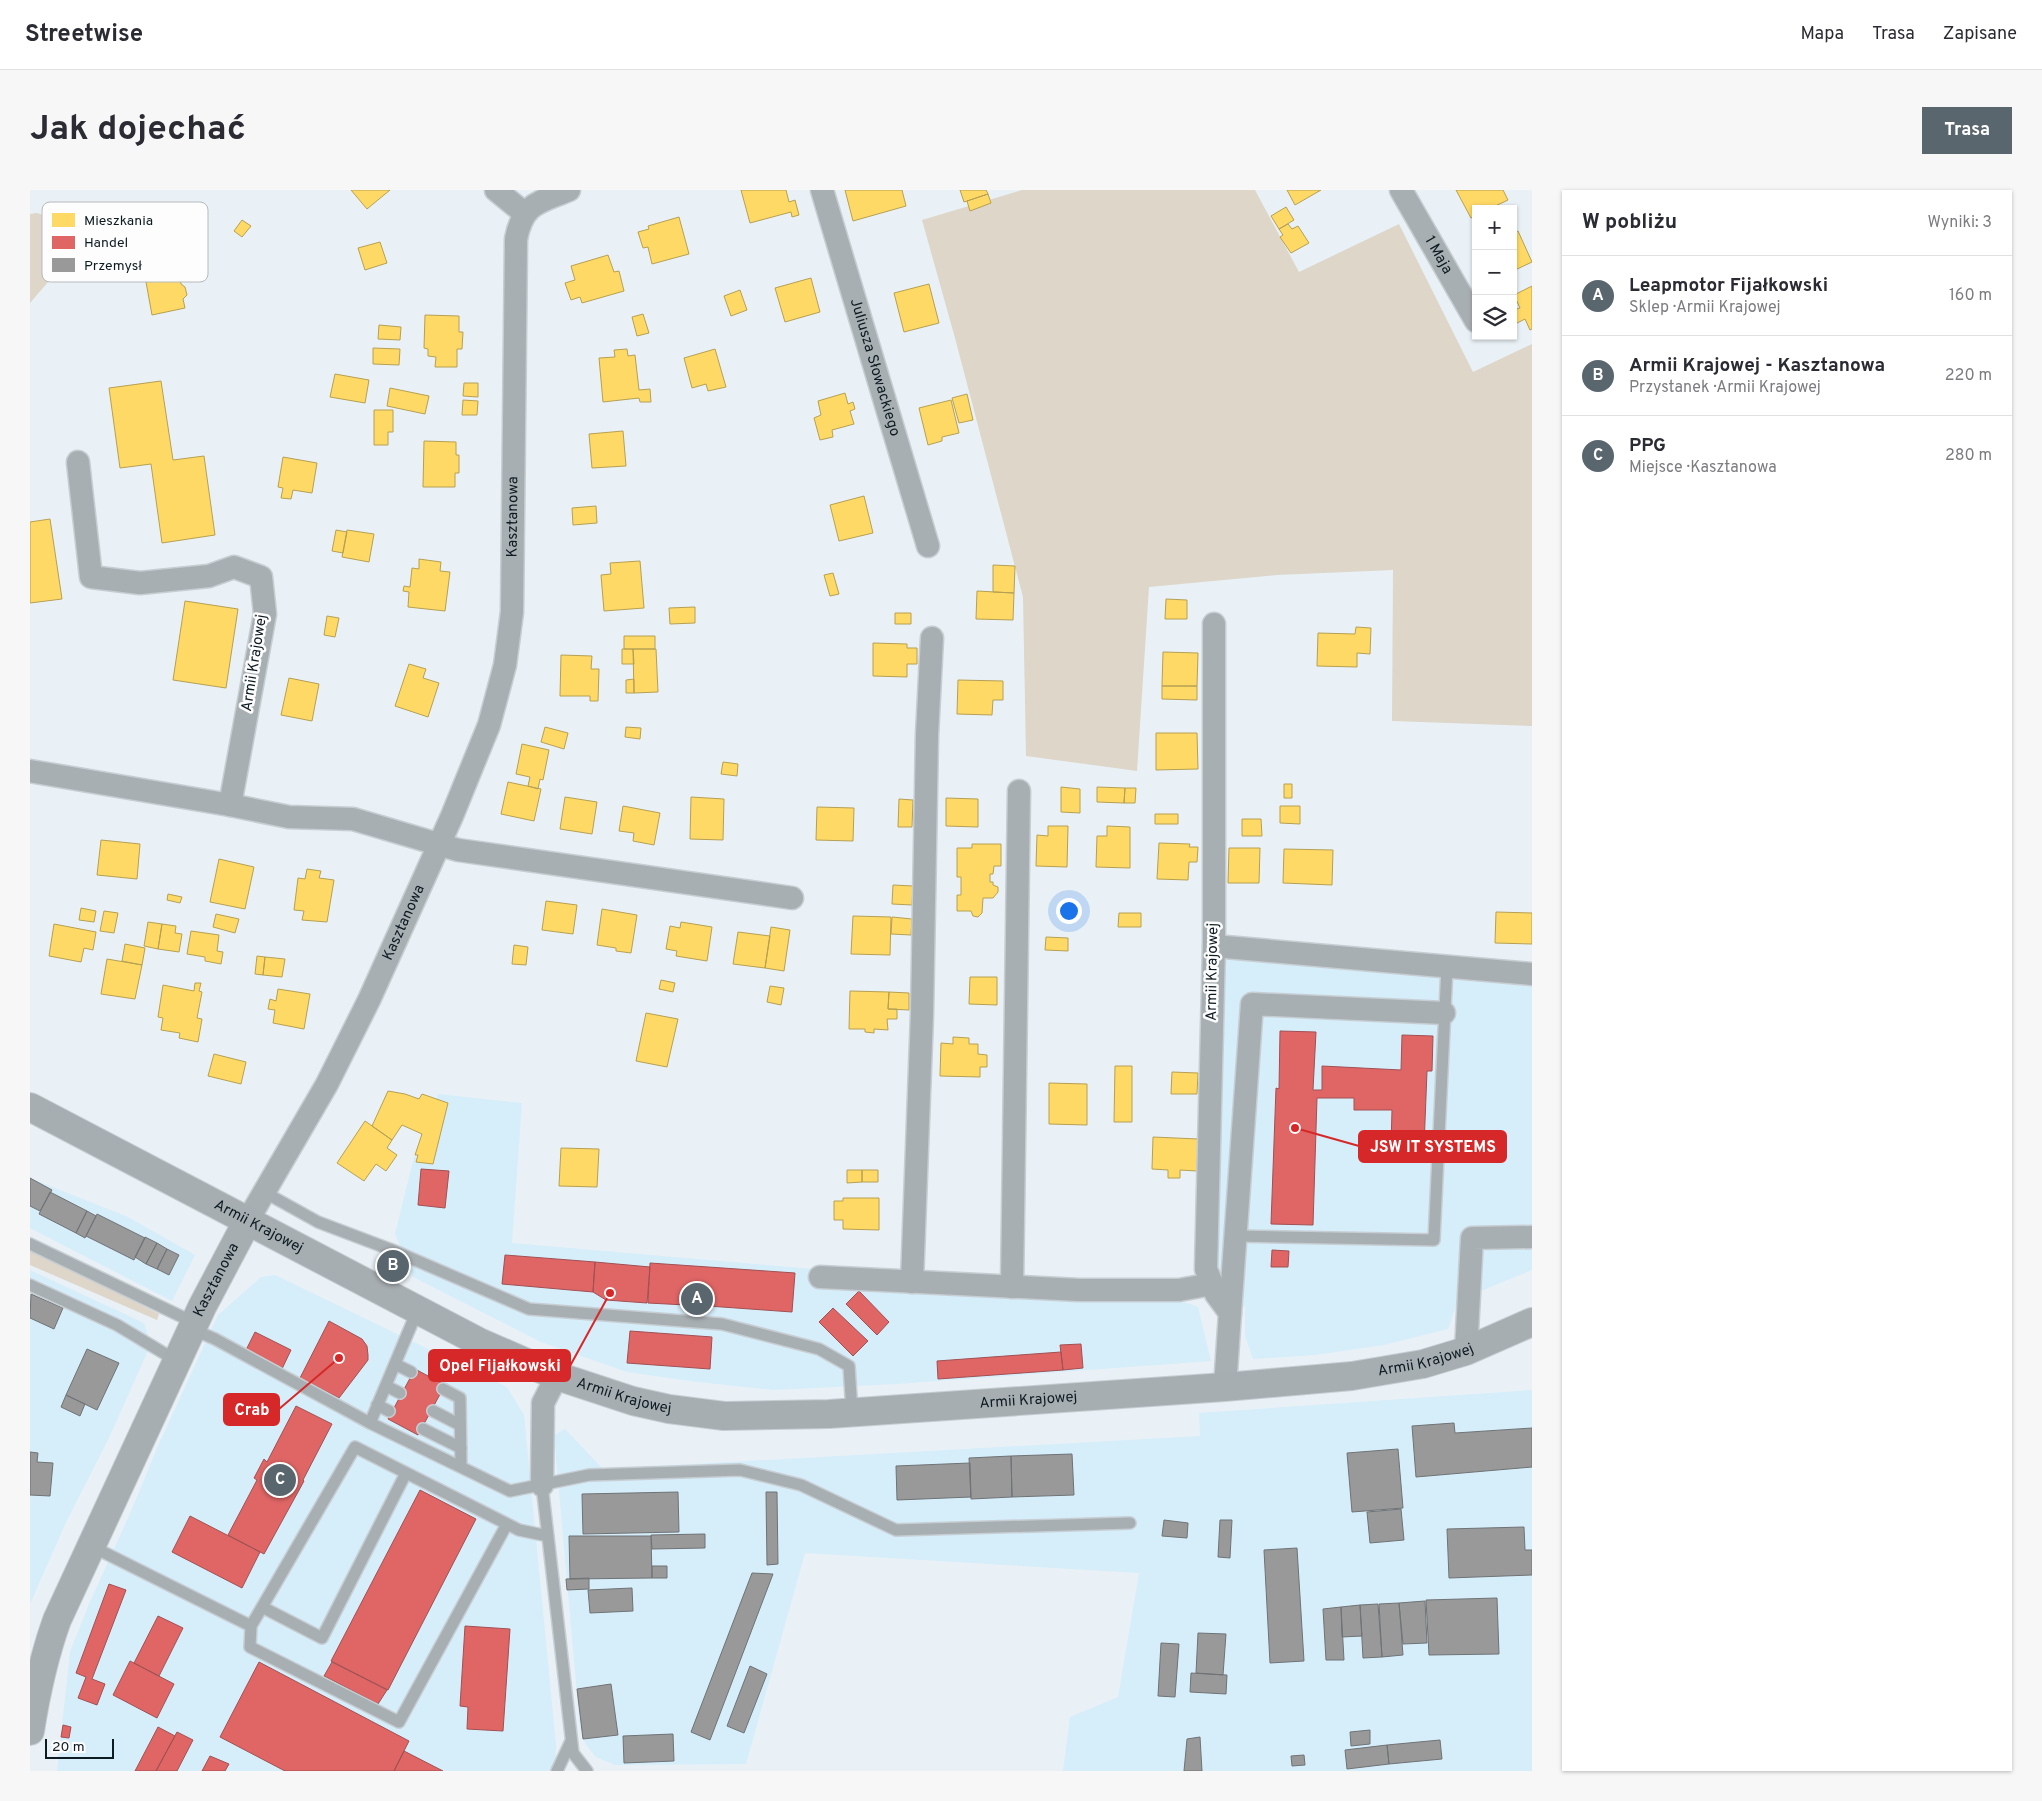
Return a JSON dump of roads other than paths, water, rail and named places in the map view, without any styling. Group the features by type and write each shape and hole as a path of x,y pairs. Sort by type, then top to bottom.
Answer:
{"street":[{"path":"496,190 524,213 540,202 569,190"},
{"name":"Juliusza Słowackiego","path":"822,190 928,546"},
{"name":"1 Maja","path":"1401,190 1472,313"},
{"name":"Kasztanowa","path":"30,1732 47,1649 57,1620 193,1326 248,1220 327,1084 369,1000 452,816 489,725 505,665 512,612 515,267 516,239 519,224 524,213"},
{"name":"Armii Krajowej","path":"78,462 91,577 140,584 209,576 234,568 261,577 265,614 230,805"},
{"name":"Armii Krajowej","path":"1214,624 1214,946 1206,1269 1216,1294 1230,1313"},
{"path":"912,1282 922,1014 926,735 932,638"},
{"path":"30,771 289,817 353,819 458,850 792,898"},
{"path":"1012,1287 1018,791"},
{"path":"1214,946 1532,974"},
{"path":"1225,1387 1252,1004 1444,1013"},
{"name":"Armii Krajowej","path":"30,1107 418,1308 479,1342 557,1376 632,1401 699,1413 724,1416 852,1412 1225,1387 1352,1376 1423,1364 1466,1351 1532,1322"},
{"path":"1466,1351 1472,1238 1532,1237"},
{"path":"820,1277 1079,1290 1179,1290 1212,1284"},
{"path":"542,1485 543,1403 557,1376"}],"lane":[{"path":"1236,1236 1434,1240 1447,967"},
{"path":"264,1192 318,1222 392,1250 530,1308 722,1324 818,1348 848,1366 852,1412"},
{"path":"30,1244 193,1326 370,1423 510,1491 589,1476 740,1470 801,1485 896,1530 1130,1523"},
{"path":"30,1285 117,1324 177,1361"},
{"path":"370,1423 418,1308"},
{"path":"395,1364 411,1372"},
{"path":"386,1386 400,1393"},
{"path":"443,1389 460,1398 461,1468"},
{"path":"377,1405 390,1412"},
{"path":"433,1411 460,1425"},
{"path":"423,1429 461,1448"},
{"path":"507,1524 399,1722 250,1647 251,1626 354,1447 519,1530 548,1536"},
{"path":"262,1607 322,1638 406,1473"},
{"path":"542,1485 574,1753 587,1771"},
{"path":"91,1546 251,1626"},
{"path":"557,1771 572,1740"}],"place":[{"name":"JSW IT SYSTEMS","path":"1295,1128"},
{"name":"Armii Krajowej - Kasztanowa","path":"393,1266"},
{"name":"Opel Fijałkowski","path":"610,1293"},
{"name":"Leapmotor Fijałkowski","path":"697,1299"},
{"name":"Crab","path":"339,1358"},
{"name":"PPG","path":"280,1480"}]}
